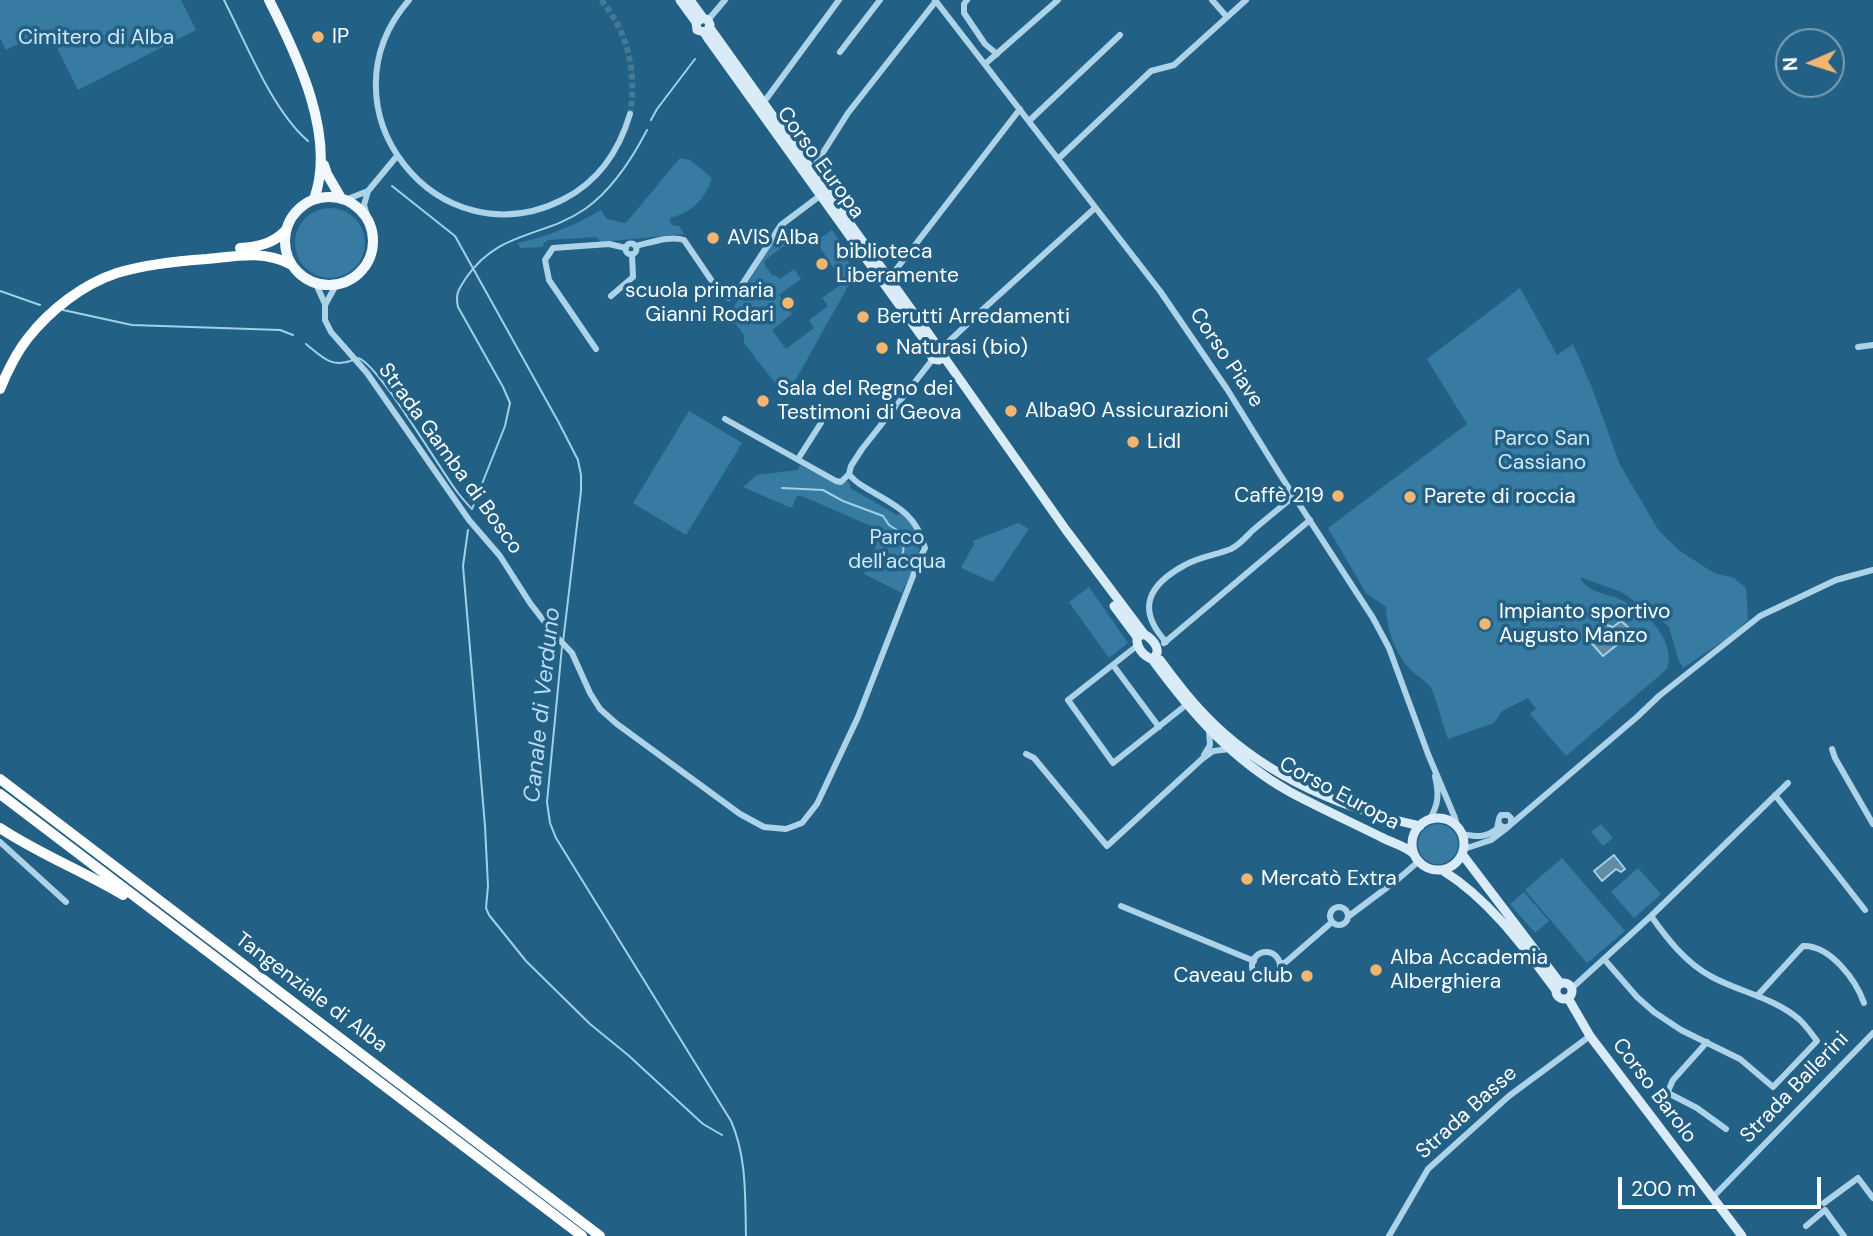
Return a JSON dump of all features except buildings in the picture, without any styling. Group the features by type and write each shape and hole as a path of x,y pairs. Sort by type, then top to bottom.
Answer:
{"highway":[{"path":"0,372 22,335 46,308 81,282 114,267 142,259 252,247 270,243 285,232"},
{"path":"0,389 8,369 26,339 51,313 84,288 115,274 163,263 252,254 272,256 290,264"},
{"path":"0,770 37,800 60,824"},
{"name":"Tangenziale di Alba","path":"0,779 600,1236"},
{"name":"Tangenziale di Alba","path":"0,794 582,1236"},
{"path":"0,828 111,887 180,930"}],"main road":[{"path":"269,0 287,34 303,77 327,174 343,199"},
{"name":"Corso Europa","path":"680,0 704,24 764,102 887,281 1094,569 1140,639"},
{"name":"Corso Europa","path":"690,0 821,195 887,281"},
{"path":"314,200 321,176 321,154"},
{"path":"331,197 343,199 357,207 369,222 373,242 368,262 354,277 335,285 316,284 301,276 290,264 285,251 285,232 296,212 314,200 331,197"},
{"name":"Corso Europa","path":"938,352 1140,639"},
{"path":"1150,638 1155,655 1146,656 1140,639 1150,638"},
{"name":"Corso Europa","path":"1155,655 1186,705 1230,749 1288,790 1410,850 1416,858"},
{"name":"Corso Europa","path":"1155,655 1205,716 1260,763 1333,801 1420,826"},
{"path":"1558,986 1466,885 1443,870 1428,868 1416,858 1413,839 1420,826 1429,820 1444,819 1459,830 1463,852 1558,986 1558,997 1562,999 1571,995 1572,988 1566,982 1558,986"},
{"path":"1443,870 1454,864 1463,852"},
{"name":"Corso Barolo","path":"1567,998 1590,1035 1742,1236"}],"street":[{"path":"409,0 385,36 376,72 376,100 381,123 391,147 414,176 456,205 505,215 537,209 568,197 592,181 610,159 625,131 630,114"},
{"path":"704,24 725,0"},
{"path":"764,102 839,0"},
{"path":"840,52 880,0"},
{"path":"967,0 964,13 985,44 998,54"},
{"path":"985,64 1058,0"},
{"path":"1212,0 1227,18"},
{"path":"1058,159 1151,71 1174,65 1246,0"},
{"path":"812,170 848,114 936,1"},
{"name":"Corso Piave","path":"936,1 1160,291 1227,389 1373,618 1389,648 1433,768"},
{"path":"1029,121 1120,35"},
{"path":"887,281 1020,109"},
{"path":"369,222 364,205 368,191 397,156"},
{"path":"343,199 368,191"},
{"path":"596,349 549,280 545,260 553,248 609,244 626,247 677,238 684,240 720,293 729,298 736,294 781,225 821,195"},
{"path":"725,419 841,482 849,474 862,449 938,352 1095,208"},
{"path":"632,254 636,251 635,246"},
{"path":"626,247 627,253 632,254"},
{"path":"611,296 633,277 632,254"},
{"name":"Strada Gamba di Bosco","path":"316,284 325,305 328,327 367,373 469,520 500,556 530,603 572,653 600,709 740,814 764,827 786,829 802,823 817,804 867,698 893,624 925,548 914,520 858,483 849,474"},
{"path":"325,305 335,285"},
{"path":"1858,347 1873,345"},
{"path":"797,459 821,423"},
{"path":"1166,642 1149,616 1153,590 1167,576 1186,564 1233,548 1294,496"},
{"path":"1155,655 1166,642 1310,520"},
{"path":"1463,852 1491,840 1509,826 1668,689 1760,616 1836,580 1873,570"},
{"path":"1140,639 1113,665 1068,700 1113,764 1186,705"},
{"path":"1113,665 1158,727"},
{"path":"1202,759 1210,745 1209,730"},
{"path":"1026,754 1034,758 1107,846 1202,759 1213,751 1230,749"},
{"path":"1832,749 1873,824"},
{"path":"1429,820 1437,806 1438,791 1433,768"},
{"path":"1433,768 1459,830 1479,837 1487,836 1497,829 1501,815 1509,816 1526,811"},
{"path":"1572,988 1651,916 1788,783"},
{"path":"1775,795 1865,910"},
{"path":"1509,816 1509,826"},
{"path":"1498,823 1503,827 1509,826"},
{"path":"0,842 66,902"},
{"path":"1349,916 1344,908 1336,908 1330,914 1332,922 1343,925 1349,916 1397,880 1416,858"},
{"path":"1121,906 1254,961"},
{"path":"1604,959 1654,1012 1681,1030 1740,1059 1773,1087 1817,1041 1800,1020 1784,1009 1712,977 1693,964 1675,948 1651,916"},
{"path":"1280,964 1286,962 1332,922"},
{"path":"1757,996 1803,946 1811,946 1839,962 1862,995 1864,1003"},
{"path":"1269,952 1280,964 1278,973 1271,979 1258,977 1253,970 1254,961 1260,954 1269,952"},
{"name":"Strada Ballerini","path":"1712,1198 1873,1032"},
{"name":"Strada Basse","path":"1389,1236 1428,1169 1509,1096 1590,1035"},
{"path":"1707,1042 1673,1080 1668,1091 1726,1129"},
{"path":"1824,1203 1858,1178 1873,1198"},
{"path":"1806,1226 1825,1210 1844,1236"}],"green space":[{"name":"Cimitero di Alba","path":"0,0 181,0 196,30 78,90 48,30 6,50 0,38"},
{"path":"680,158 690,160 712,178 706,193 697,204 670,218 671,225 679,226 684,234 601,242 596,237 548,240 543,247 520,248 518,243 561,230 601,210 607,219 626,223"},
{"path":"330,208 349,214 359,224 365,243 359,262 349,272 330,278 311,272 301,262 295,243 301,224 311,214"},
{"path":"832,230 844,247 840,250 856,272 786,397 744,343 744,335 729,315 775,238 781,234 788,243 765,260 764,264 773,276 780,279 794,269 801,279 779,295 792,314 772,330 786,349 814,328 809,320 828,306 822,298 843,283 816,241"},
{"name":"Parco San Cassiano","path":"1520,288 1557,355 1573,344 1620,465 1659,531 1680,551 1714,573 1734,578 1746,588 1748,620 1732,635 1683,668 1669,627 1621,592 1580,577 1591,589 1627,603 1647,617 1662,636 1669,658 1667,669 1566,756 1530,714 1536,709 1528,698 1502,711 1494,723 1448,739 1430,686 1415,674 1397,650 1390,634 1386,607 1366,593 1328,528 1467,424 1427,359"},
{"path":"689,411 742,443 686,535 633,503"},
{"name":"Parco dell'acqua","path":"800,465 837,484 842,485 846,481 850,483 850,488 897,515 901,513 911,522 920,541 919,551 902,593 864,574 882,531 802,496 797,496 792,507 789,507 743,487 757,475 798,470"},
{"path":"1018,523 1029,529 993,582 961,568 974,544 973,541"},
{"path":"1089,587 1128,643 1109,658 1069,602"},
{"path":"1438,824 1446,825 1452,830 1457,836 1457,852 1452,858 1446,863 1438,864 1430,863 1424,858 1419,852 1418,844 1419,836 1424,830 1430,825"},
{"path":"1601,824 1613,838 1603,846 1591,832"},
{"path":"1562,858 1625,931 1587,963 1525,890"},
{"path":"1638,868 1661,894 1634,918 1611,892"},
{"path":"1524,892 1549,921 1535,933 1510,904"}],"shaded area":[{"path":"1621,621 1628,627 1627,637 1603,656 1586,637 1593,630 1598,635 1604,624 1613,627"},
{"path":"1614,855 1625,869 1621,872 1616,869 1602,881 1594,871"}],"waterway":[{"name":"Canale di Verduno","path":"224,0 271,94 295,128 308,141"},
{"path":"651,120 695,59"},
{"path":"358,358 380,378 449,481 472,509 505,426 510,403 458,307 457,295 460,288 479,262 493,251 522,236 569,218 595,201 621,173 647,130"},
{"name":"Canale di Verduno","path":"392,186 455,236 578,460 581,491 563,642"},
{"path":"0,291 40,305"},
{"path":"63,310 132,325 280,330 293,335"},
{"path":"306,344 333,362 353,360"},
{"path":"782,488 823,490 843,501 883,516 903,537 903,553 897,560"},
{"path":"468,530 463,566 485,826 488,886 486,908 526,961 590,1024 703,1124 722,1135"},
{"name":"Canale di Verduno","path":"562,647 547,802 550,823 556,838 731,1121 743,1163 746,1236"}],"tunnel":[{"path":"601,0 618,25 628,53 632,83 630,114"}],"place":[{"name":"IP","path":"318,37"},
{"name":"AVIS Alba","path":"713,238"},
{"name":"biblioteca Liberamente","path":"822,264"},
{"name":"scuola primaria Gianni Rodari","path":"788,303"},
{"name":"Berutti Arredamenti","path":"863,317"},
{"name":"Naturasi (bio)","path":"882,348"},
{"name":"Sala del Regno dei Testimoni di Geova","path":"763,401"},
{"name":"Alba90 Assicurazioni","path":"1011,411"},
{"name":"Lidl","path":"1133,442"},
{"name":"Caffè 219","path":"1338,496"},
{"name":"Parete di roccia","path":"1410,497"},
{"name":"Impianto sportivo Augusto Manzo","path":"1485,624"},
{"name":"Mercatò Extra","path":"1247,879"},
{"name":"Alba Accademia Alberghiera","path":"1376,970"},
{"name":"Caveau club","path":"1307,976"}]}
